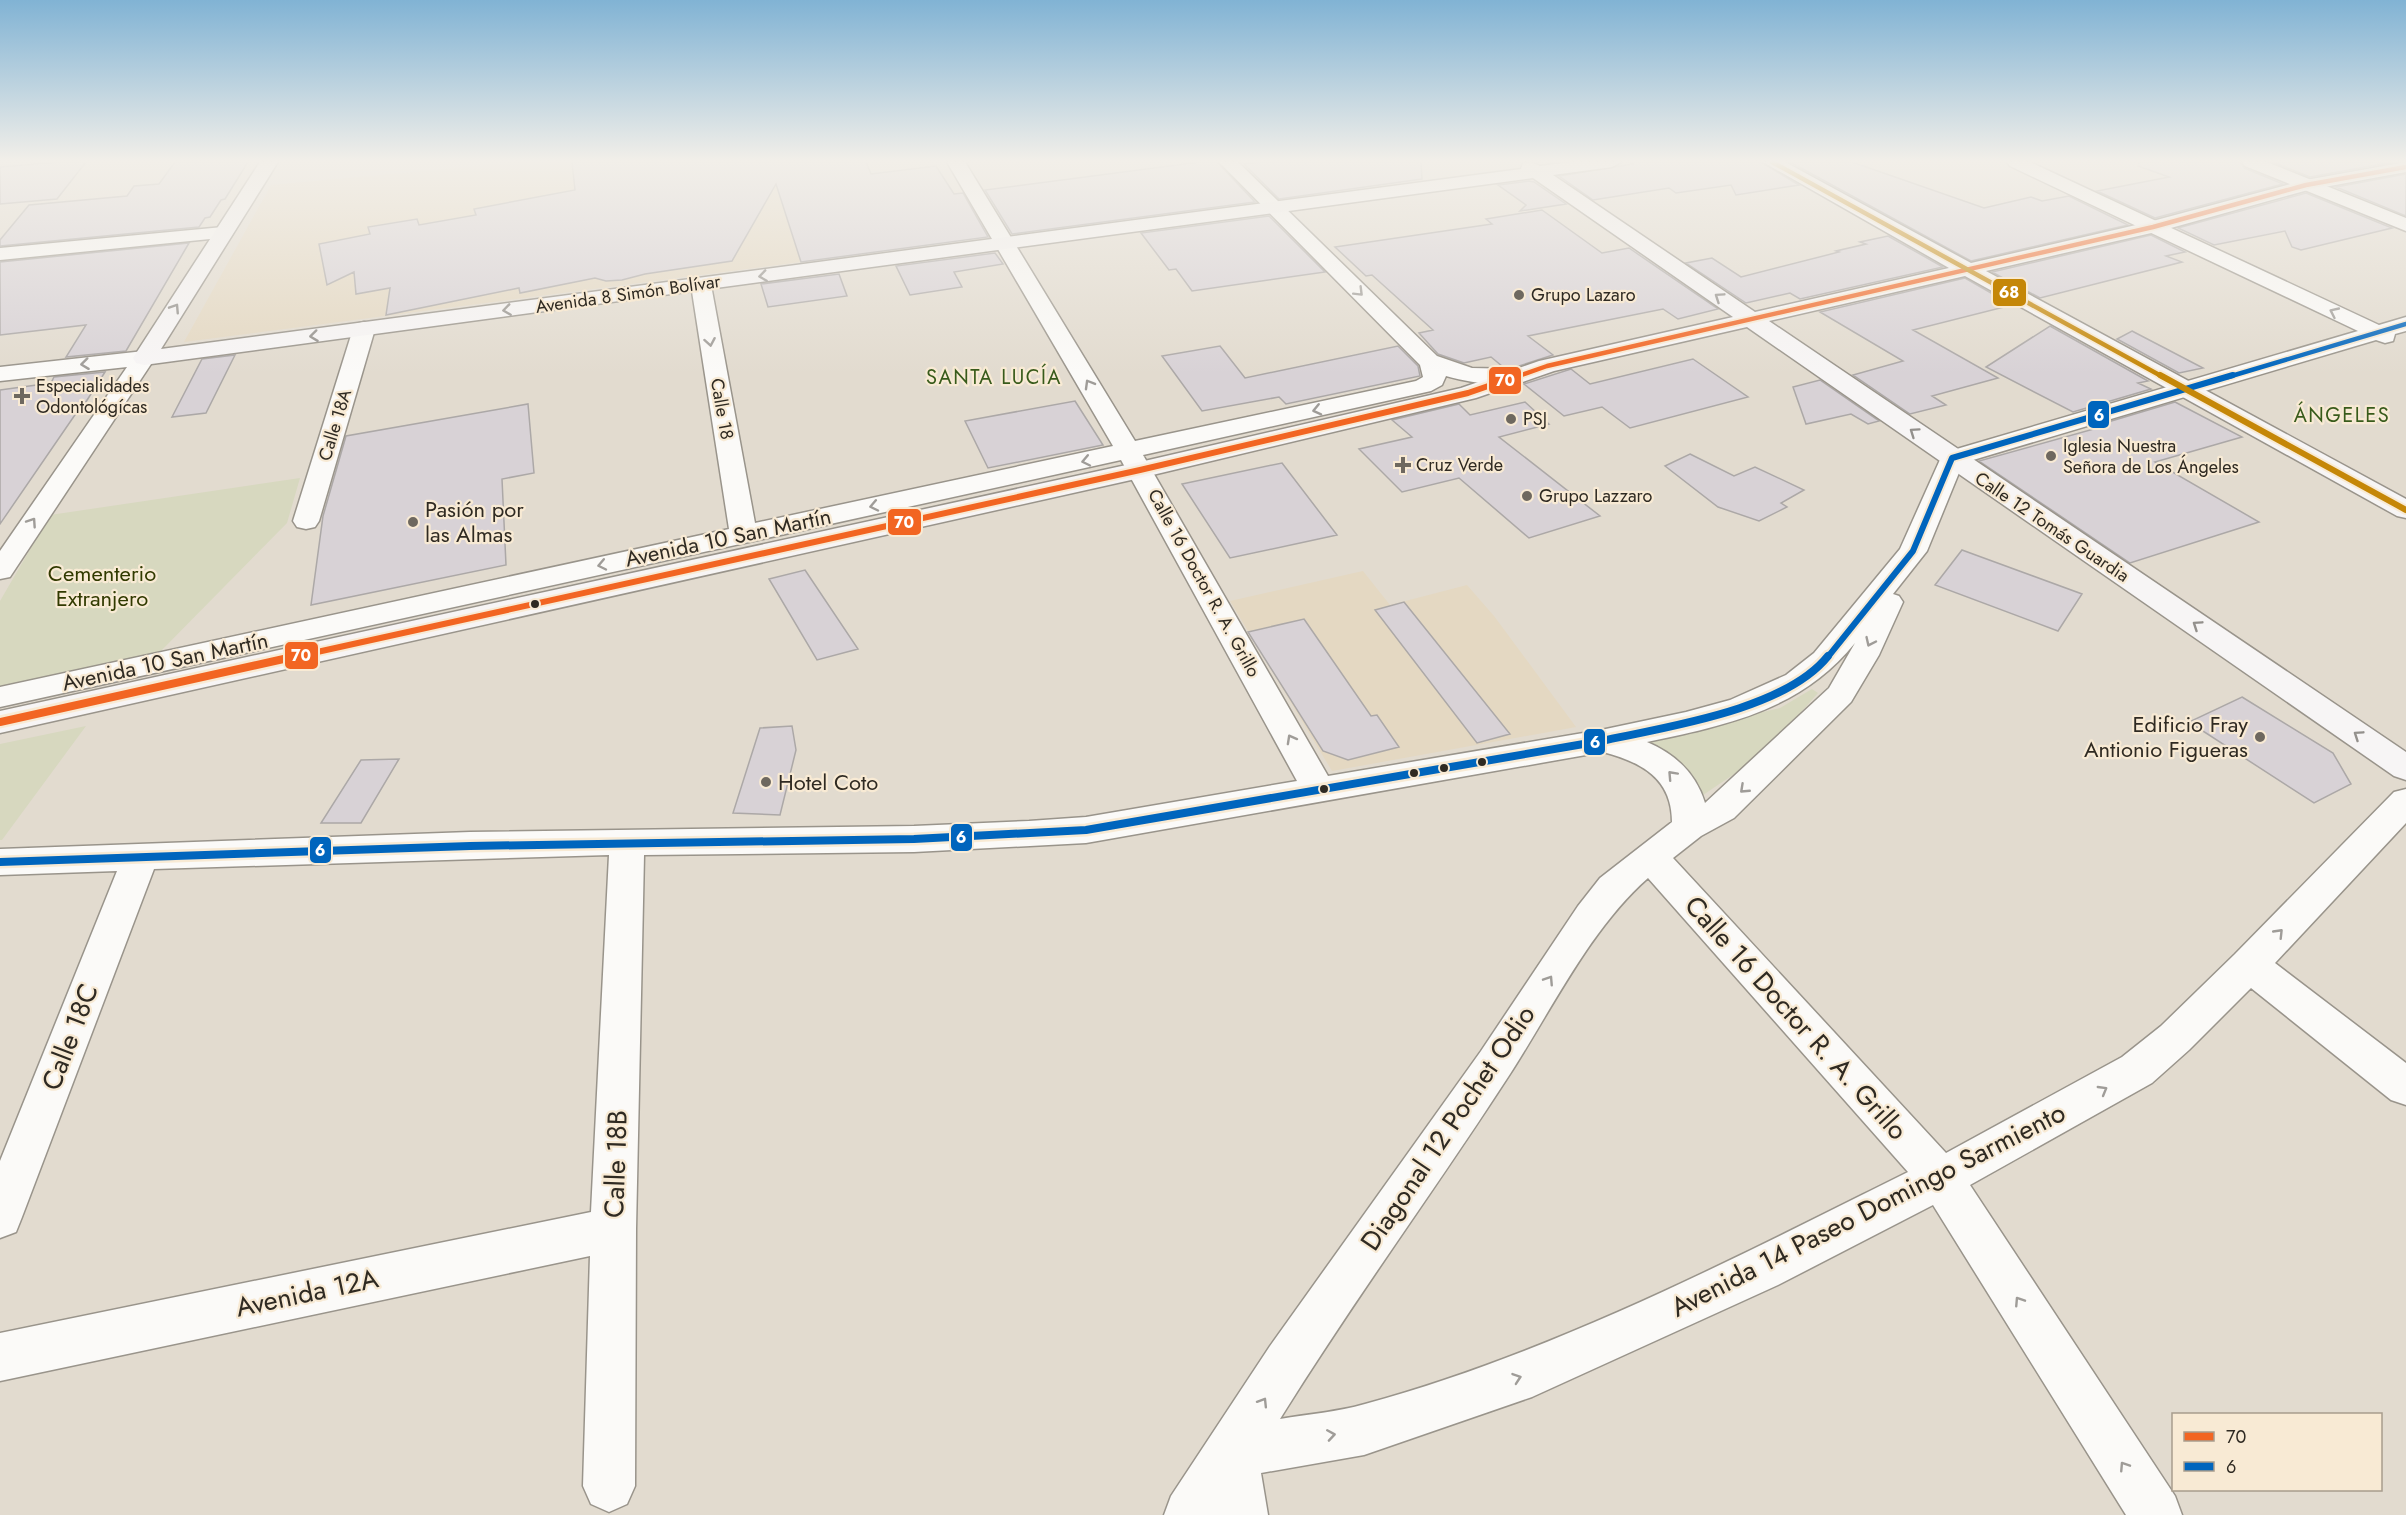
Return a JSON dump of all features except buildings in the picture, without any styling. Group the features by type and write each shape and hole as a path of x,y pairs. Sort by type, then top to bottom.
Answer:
{"street":[{"path":"0,254 217,233"},
{"path":"0,571 8,546 144,358 224,233"},
{"name":"Calle 16 Doctor R. A. Grillo","path":"1000,233 1134,461 1319,790"},
{"name":"Avenida 8 Simón Bolívar","path":"0,374 144,358 700,285 1069,233"},
{"path":"1300,233 1429,361 1444,369 1474,377 1517,376"},
{"name":"Calle 12 Tomás Guardia","path":"1625,233 2406,768"},
{"path":"1899,233 2406,510"},
{"name":"Avenida 10 San Martín","path":"0,697 743,533 1134,461 1458,395 1517,376 1751,319 2129,233"},
{"path":"2165,233 2406,346"},
{"name":"Calle 18","path":"700,285 743,533"},
{"path":"0,862 627,842 972,838 1050,834 1086,830 1601,741 1686,723 1741,708 1797,682 1825,660 1913,551 1952,458 2406,324"},
{"name":"Calle 18A","path":"306,521 364,329"},
{"name":"Avenida 10 San Martín","path":"0,722 1134,461 1423,386 1434,380 1435,371 1429,361"},
{"name":"Diagonal 12 Pochet Odio","path":"1190,1515 1287,1363 1495,1062 1591,916 1613,888 1650,856 1689,827 1722,809 1840,695 1864,655 1913,551"},
{"path":"1601,741 1627,746 1651,757 1671,772 1685,790 1691,808 1689,827"},
{"name":"Avenida 14 Paseo Domingo Sarmiento","path":"1232,1452 1364,1430 1532,1373 1762,1269 1941,1178 2137,1070 2249,965 2406,801"},
{"name":"Calle 18B","path":"609,1486 614,1229 627,842"},
{"name":"Calle 18C","path":"0,1217 141,856"},
{"name":"Calle 16 Doctor R. A. Grillo","path":"1650,856 1941,1178 2156,1515"},
{"path":"2249,965 2406,1088"},
{"name":"Avenida 12A","path":"0,1358 614,1229"},
{"path":"1232,1452 1242,1515"}],"shaded area":[{"path":"245,233 792,233 801,262 184,342"},
{"path":"1363,571 1390,605 1467,585 1494,616 1576,727 1332,771 1230,601"}],"green space":[{"name":"Cementerio Extranjero","path":"300,478 287,523 159,653 0,686 0,601 50,515"},
{"path":"1812,689 1818,693 1764,754 1703,795 1698,787 1636,742 1780,708"},
{"path":"86,726 2,840 0,840 0,744"}],"transit line":[{"name":"68","path":"1901,233 2406,510"},
{"name":"70","path":"0,722 1140,470 1468,393 1547,366 2128,233"},
{"name":"6","path":"0,862 627,842 914,839 1086,830 1601,741 1686,723 1741,708 1797,682 1825,660 1913,551 1952,458 2406,324"}],"place":[{"name":"Grupo Lazaro","path":"1519,295"},
{"name":"Especialidades Odontológícas","path":"22,396"},
{"name":"PSJ","path":"1511,419"},
{"name":"Iglesia Nuestra Señora de Los Ángeles","path":"2051,456"},
{"name":"Cruz Verde","path":"1403,465"},
{"name":"Grupo Lazzaro","path":"1527,496"},
{"name":"Pasión por las Almas","path":"413,522"},
{"name":"Edificio Fray Antionio Figueras","path":"2260,737"},
{"name":"Hotel Coto","path":"766,782"}],"district":[{"name":"SANTA LUCÍA","path":"994,377"},
{"name":"ÁNGELES","path":"2342,415"}]}
